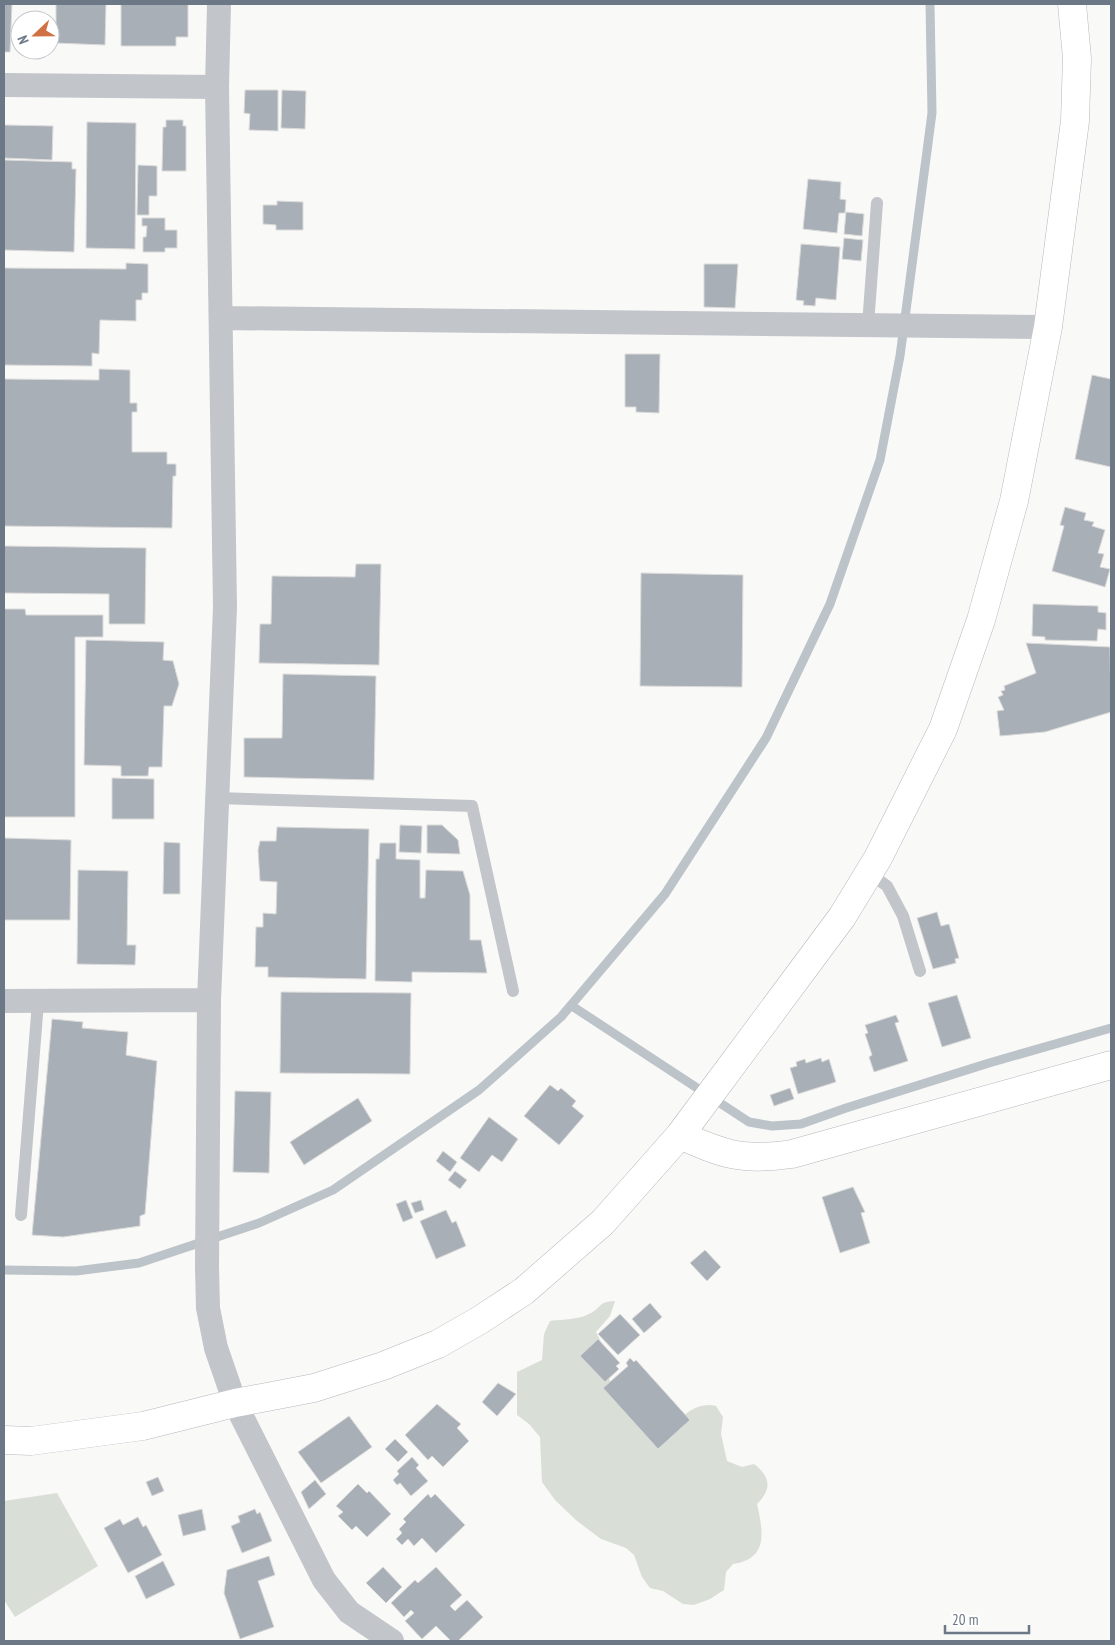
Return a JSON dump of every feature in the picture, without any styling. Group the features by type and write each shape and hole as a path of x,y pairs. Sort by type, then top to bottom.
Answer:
{"street":[{"path":"219,4 217,87 225,607 209,1000 208,1308 216,1348 234,1403 324,1580 349,1612 392,1641"},
{"path":"4,1440 30,1441 143,1426 234,1403 314,1388 383,1366 438,1344 480,1320 524,1291 603,1222 680,1135 842,917 869,873 943,729 981,620 1014,502 1048,327 1075,121 1077,58 1072,4"},
{"path":"4,85 217,87"},
{"path":"221,318 1048,327"},
{"path":"4,1001 209,1000"},
{"path":"680,1135 734,1156 759,1158 792,1154 1111,1065"}],"lane":[{"path":"868,325 877,203"},
{"path":"217,798 472,806 513,991"},
{"path":"869,873 887,886 903,916 920,971"},
{"path":"21,1215 38,1002"}],"shaded area":[{"path":"615,1301 610,1316 596,1332 609,1358 607,1374 617,1396 675,1423 699,1407 704,1405 716,1406 723,1417 721,1434 727,1461 742,1467 754,1464 764,1474 768,1483 762,1499 757,1504 762,1534 758,1550 745,1561 733,1564 726,1572 724,1590 710,1599 694,1605 683,1604 663,1591 650,1588 642,1577 634,1555 626,1548 601,1539 577,1521 555,1500 542,1482 540,1437 529,1424 517,1415 517,1372 542,1360 544,1334 550,1321 581,1317 595,1311 603,1303"},
{"path":"57,1493 98,1566 15,1617 4,1600 4,1501"}],"building":[{"path":"4,4 12,4 12,10 10,10 10,52 4,52"},
{"path":"56,4 106,4 105,45 60,43 60,10 56,10"},
{"path":"121,4 188,4 188,37 176,37 176,46 121,46"},
{"path":"245,90 278,90 278,131 249,130 250,114 244,113"},
{"path":"282,90 306,91 305,129 281,128"},
{"path":"166,120 183,120 183,126 186,126 186,171 162,171 163,127 166,127"},
{"path":"87,122 136,123 135,249 86,248"},
{"path":"4,125 53,126 52,160 4,158"},
{"path":"4,160 72,162 72,169 76,169 74,252 4,250"},
{"path":"138,165 157,166 157,196 149,196 149,215 137,215"},
{"path":"808,179 841,182 840,199 846,200 845,213 839,213 837,233 803,229"},
{"path":"277,201 303,202 303,230 276,230 276,225 263,224 263,205 277,205"},
{"path":"846,212 864,214 862,236 844,234"},
{"path":"142,218 165,218 165,230 177,230 177,248 165,248 165,252 143,252 143,237 146,237 147,226 142,226"},
{"path":"844,238 863,240 861,261 842,259"},
{"path":"801,244 840,247 836,300 816,298 815,306 803,305 804,301 796,300"},
{"path":"126,263 148,264 148,293 142,293 142,300 136,300 136,321 100,320 99,354 92,353 92,366 4,365 4,268 126,269"},
{"path":"704,264 738,264 735,308 704,307"},
{"path":"625,354 660,354 659,413 636,412 636,407 625,407"},
{"path":"99,369 130,370 130,403 137,403 137,412 132,412 132,452 167,452 167,464 176,464 176,476 173,476 172,528 4,526 4,379 99,380"},
{"path":"1092,375 1111,379 1111,467 1075,459"},
{"path":"1065,507 1086,513 1084,520 1094,522 1092,526 1105,530 1098,553 1104,554 1100,567 1110,569 1105,587 1052,571 1064,526 1060,525"},
{"path":"4,546 146,548 145,624 109,624 109,594 4,593"},
{"path":"356,564 381,564 379,665 259,663 260,624 271,624 272,576 355,577"},
{"path":"641,573 743,575 742,687 640,686"},
{"path":"1033,604 1098,606 1098,612 1106,613 1106,630 1098,629 1097,641 1045,640 1045,637 1032,636"},
{"path":"4,609 25,609 26,615 103,615 103,637 75,637 75,817 4,817"},
{"path":"86,640 164,642 163,660 173,661 179,684 172,706 164,706 162,767 149,767 148,776 121,776 121,766 84,765"},
{"path":"1026,643 1110,647 1111,712 1045,732 1000,736 997,711 1004,710 998,697 1003,695 1001,691 1005,690 1004,686 1036,673"},
{"path":"283,674 376,676 374,780 244,777 244,738 282,738"},
{"path":"112,778 154,779 154,819 112,819"},
{"path":"400,825 422,826 421,853 399,852"},
{"path":"427,825 442,825 458,840 460,854 427,853"},
{"path":"277,827 369,829 366,979 268,977 268,967 255,967 256,927 263,927 263,913 276,914 277,882 260,881 258,850 260,841 276,841"},
{"path":"4,838 71,840 70,920 4,920"},
{"path":"164,842 180,843 180,894 163,894"},
{"path":"380,843 396,843 396,859 420,860 420,898 425,898 426,870 463,871 470,895 470,940 481,940 487,973 412,972 412,982 375,981 376,859 379,859"},
{"path":"78,870 128,871 127,945 136,945 135,965 77,964"},
{"path":"937,912 941,926 949,924 959,958 955,959 956,963 933,969 917,918"},
{"path":"281,992 411,993 410,1074 280,1073"},
{"path":"957,995 971,1038 942,1047 928,1003"},
{"path":"896,1015 899,1022 895,1023 908,1061 874,1072 869,1057 872,1055 865,1034 868,1033 865,1025"},
{"path":"52,1019 83,1022 82,1028 128,1032 126,1055 157,1061 145,1214 140,1216 140,1226 63,1237 32,1235"},
{"path":"821,1058 822,1062 829,1059 836,1082 798,1094 790,1068 797,1066 796,1062 805,1059 806,1063"},
{"path":"550,1085 558,1091 561,1088 576,1101 572,1106 584,1116 559,1145 524,1116"},
{"path":"790,1088 794,1099 774,1106 770,1095"},
{"path":"235,1091 271,1092 269,1173 233,1172"},
{"path":"358,1098 372,1121 304,1165 290,1142"},
{"path":"489,1117 518,1139 502,1162 492,1155 479,1172 460,1158"},
{"path":"443,1151 457,1162 450,1172 436,1161"},
{"path":"455,1171 467,1180 460,1189 448,1180"},
{"path":"853,1187 865,1212 861,1213 870,1243 840,1253 822,1197"},
{"path":"406,1200 413,1218 403,1222 396,1204"},
{"path":"421,1200 424,1210 415,1213 411,1203"},
{"path":"446,1210 452,1223 456,1221 466,1246 436,1259 420,1221"},
{"path":"705,1250 721,1267 707,1281 690,1263"},
{"path":"650,1303 662,1317 644,1333 632,1319"},
{"path":"620,1314 640,1335 618,1355 598,1334"},
{"path":"598,1339 620,1363 616,1366 619,1369 605,1382 580,1356"},
{"path":"630,1358 634,1362 636,1360 690,1420 658,1449 603,1388 628,1366 626,1363"},
{"path":"498,1383 516,1394 497,1416 482,1402"},
{"path":"437,1404 461,1424 457,1428 469,1441 443,1467 432,1456 428,1460 405,1435"},
{"path":"349,1416 372,1447 321,1483 298,1452"},
{"path":"395,1439 408,1452 398,1462 385,1449"},
{"path":"412,1457 419,1465 416,1468 428,1481 411,1496 400,1483 397,1485 393,1480 399,1474 397,1471"},
{"path":"158,1477 164,1491 152,1496 146,1482"},
{"path":"315,1480 326,1494 309,1509 301,1492"},
{"path":"358,1484 367,1493 369,1491 391,1514 367,1537 356,1526 352,1530 338,1516 343,1512 336,1506"},
{"path":"428,1494 431,1498 435,1494 465,1525 436,1553 422,1538 414,1546 408,1539 402,1545 396,1539 402,1533 399,1529 406,1522 403,1519"},
{"path":"202,1509 206,1530 183,1536 178,1515"},
{"path":"255,1509 257,1514 260,1512 272,1541 242,1553 231,1526 240,1522 238,1516"},
{"path":"138,1517 143,1527 146,1525 162,1555 128,1573 104,1528 120,1519 123,1525"},
{"path":"269,1556 275,1575 258,1581 274,1627 240,1639 224,1593 227,1570"},
{"path":"163,1561 175,1585 146,1599 135,1576"},
{"path":"383,1567 402,1587 386,1603 366,1583"},
{"path":"436,1567 462,1595 450,1606 455,1611 467,1600 483,1617 458,1641 451,1641 436,1626 422,1639 405,1621 414,1613 411,1610 404,1617 391,1603 415,1580 418,1583"}],"waterway":[{"path":"4,1270 76,1271 139,1263 259,1223 333,1190 479,1090 561,1017 665,894 766,738 830,604 880,460 900,356 932,113 930,4"},
{"path":"572,1006 749,1122 772,1126 801,1124 989,1063 1111,1028"}]}
